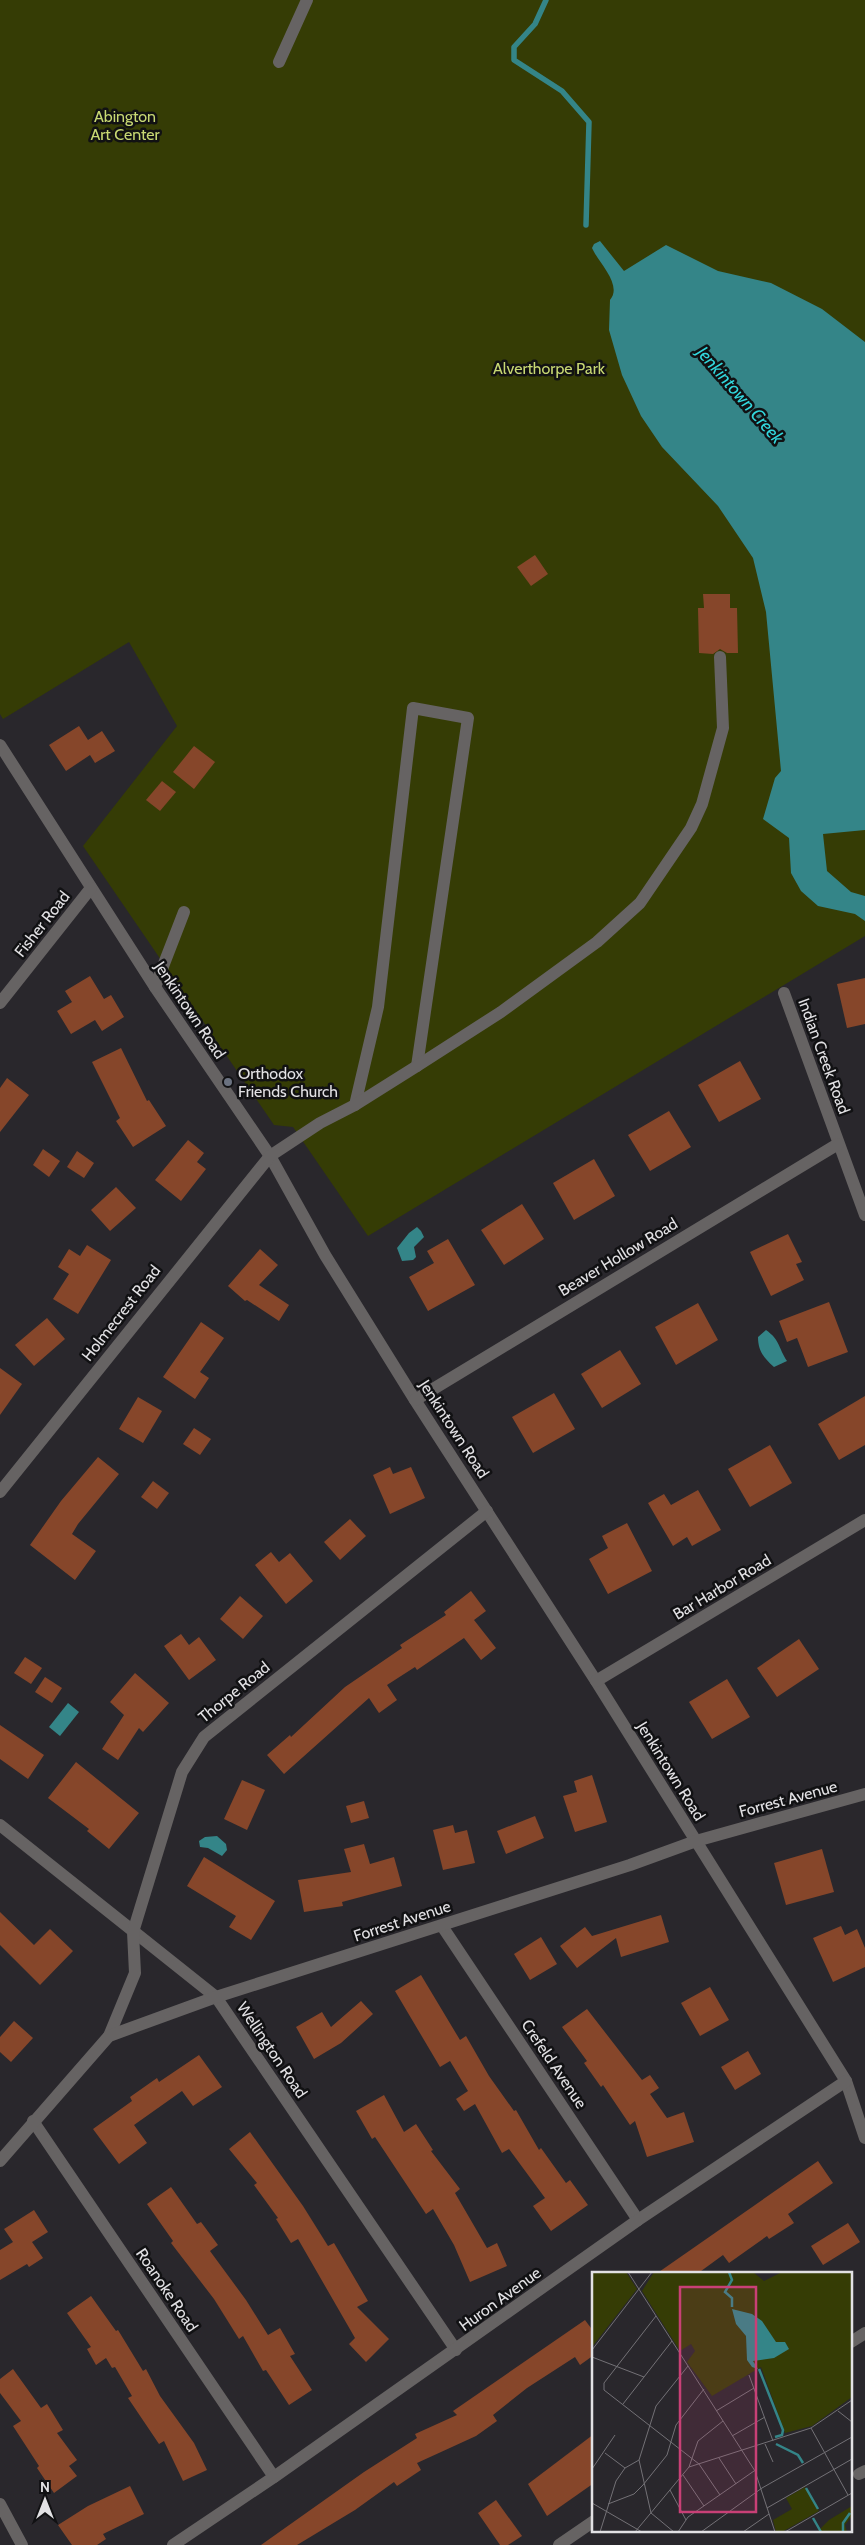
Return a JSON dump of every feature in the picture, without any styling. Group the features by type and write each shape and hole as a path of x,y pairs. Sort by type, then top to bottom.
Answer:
{"street":[{"path":"279,62 307,0"},
{"name":"Holmecrest Road","path":"0,1492 270,1156 320,1123 355,1105 418,1066 500,1012 597,942 640,903 691,828 702,804 723,728 720,657"},
{"path":"355,1105 378,1007 413,708 468,718 418,1066"},
{"name":"Jenkintown Road","path":"0,745 155,987 270,1156 325,1255 415,1400 596,1681 846,2081 865,2138"},
{"name":"Fisher Road","path":"0,1003 91,888"},
{"path":"155,987 184,912"},
{"name":"Indian Creek Road","path":"784,993 865,1215"},
{"name":"Beaver Hollow Road","path":"415,1400 838,1144"},
{"name":"Thorpe Road","path":"108,2036 135,1973 133,1932 182,1772 204,1737 487,1511"},
{"name":"Bar Harbor Road","path":"596,1681 865,1520"},
{"name":"Forrest Avenue","path":"0,2161 108,2036 216,1997 442,1926 696,1841 865,1794"},
{"name":"Wellington Road","path":"0,1825 216,1997 456,2350"},
{"name":"Crefeld Avenue","path":"442,1926 638,2220"},
{"name":"Huron Avenue","path":"173,2545 456,2350 638,2220 846,2081"},
{"name":"Roanoke Road","path":"33,2121 274,2477"},
{"path":"852,2341 865,2332"},
{"path":"0,2504 22,2545"},
{"path":"559,2545 592,2522"}],"green space":[{"name":"Alverthorpe Park","path":"0,0 865,0 865,936 368,1236 293,1127 274,1125 83,846 177,726 129,642 3,719 0,714"}],"water":[{"path":"600,241 624,271 666,245 718,271 771,283 822,309 865,342 865,830 823,834 827,871 851,892 865,896 865,921 855,914 818,906 801,891 791,873 789,838 763,819 775,778 781,771 766,612 753,558 718,506 662,447 641,416 622,375 609,330 610,300 614,288 612,281 592,248 594,244"},
{"path":"417,1227 424,1237 414,1247 416,1257 413,1260 402,1261 397,1248 409,1233"},
{"path":"766,1330 776,1341 787,1361 774,1367 760,1350 759,1346 758,1337"},
{"path":"68,1703 79,1712 60,1736 49,1727"},
{"path":"217,1836 226,1844 227,1850 222,1856 208,1848 200,1847 199,1841 205,1837"}],"building":[{"path":"535,555 548,574 531,586 517,567"},
{"path":"703,594 730,594 730,608 737,608 738,653 727,653 720,649 713,654 699,653 698,608 704,608"},
{"path":"79,726 88,740 102,731 115,751 95,763 90,755 66,771 49,745"},
{"path":"194,746 215,762 194,789 173,772"},
{"path":"162,781 176,792 160,811 146,800"},
{"path":"90,976 104,999 111,995 124,1017 102,1031 95,1020 71,1034 57,1011 72,1002 65,991"},
{"path":"865,978 865,1024 847,1028 837,984"},
{"path":"121,1048 147,1101 149,1100 166,1126 133,1147 116,1121 120,1118 92,1062"},
{"path":"740,1061 761,1099 719,1122 698,1085"},
{"path":"7,1078 29,1095 0,1132 0,1088"},
{"path":"669,1111 691,1147 650,1171 628,1135"},
{"path":"188,1140 204,1153 197,1162 206,1169 181,1201 155,1180"},
{"path":"43,1149 60,1161 49,1177 33,1165"},
{"path":"77,1151 94,1163 84,1178 67,1167"},
{"path":"594,1159 615,1196 574,1220 553,1183"},
{"path":"116,1187 136,1208 110,1231 91,1210"},
{"path":"522,1204 544,1239 504,1265 481,1230"},
{"path":"788,1234 802,1262 796,1264 804,1280 771,1296 750,1252"},
{"path":"448,1239 475,1285 428,1311 409,1277 434,1263 427,1251"},
{"path":"87,1245 111,1260 78,1314 53,1299 69,1274 58,1267 69,1249 80,1256"},
{"path":"260,1249 278,1265 259,1285 289,1305 279,1321 247,1300 245,1301 228,1286"},
{"path":"829,1302 848,1352 808,1367 797,1338 787,1342 779,1321"},
{"path":"698,1303 718,1340 676,1365 655,1327"},
{"path":"47,1318 65,1339 34,1366 15,1345"},
{"path":"201,1322 224,1338 200,1372 209,1378 195,1399 163,1377"},
{"path":"620,1350 641,1384 602,1408 581,1374"},
{"path":"0,1368 22,1384 0,1415"},
{"path":"554,1393 575,1429 533,1453 512,1417"},
{"path":"865,1396 865,1445 839,1460 818,1424"},
{"path":"138,1397 162,1411 143,1443 119,1429"},
{"path":"194,1428 211,1439 200,1455 183,1444"},
{"path":"770,1445 792,1483 750,1507 728,1469"},
{"path":"98,1457 119,1474 72,1534 96,1551 75,1580 30,1545 61,1501"},
{"path":"390,1467 393,1474 411,1467 425,1498 390,1514 373,1475"},
{"path":"153,1481 169,1493 157,1509 141,1497"},
{"path":"698,1490 721,1530 692,1546 687,1537 673,1546 648,1503 664,1494 671,1505"},
{"path":"350,1519 366,1536 340,1560 324,1542"},
{"path":"627,1523 652,1571 608,1594 589,1559 608,1548 602,1536"},
{"path":"271,1552 279,1562 290,1553 313,1581 286,1604 255,1565"},
{"path":"471,1591 486,1611 474,1620 496,1648 481,1660 464,1638 417,1670 415,1667 387,1685 397,1700 379,1713 369,1698 284,1774 267,1755 290,1735 291,1737 345,1687 402,1648 400,1645 446,1615 444,1612"},
{"path":"240,1596 263,1616 243,1639 220,1619"},
{"path":"181,1634 189,1645 199,1637 216,1660 189,1680 164,1646"},
{"path":"799,1639 819,1669 777,1697 757,1668"},
{"path":"25,1657 42,1668 31,1684 14,1673"},
{"path":"135,1673 169,1703 143,1732 139,1728 118,1760 102,1749 124,1715 110,1702"},
{"path":"45,1677 62,1688 52,1703 35,1692"},
{"path":"727,1679 750,1717 712,1739 689,1702"},
{"path":"0,1725 44,1755 28,1779 0,1759"},
{"path":"76,1762 139,1813 109,1849 87,1831 89,1829 48,1798"},
{"path":"592,1775 607,1822 575,1832 563,1796 577,1792 574,1781"},
{"path":"242,1780 265,1790 247,1830 224,1819"},
{"path":"364,1801 369,1818 351,1823 346,1806"},
{"path":"535,1816 544,1838 506,1854 497,1831"},
{"path":"453,1825 455,1833 467,1830 475,1863 443,1870 433,1830"},
{"path":"364,1844 370,1864 394,1857 402,1886 342,1902 343,1906 304,1912 298,1880 351,1872 344,1849"},
{"path":"822,1849 834,1892 786,1905 774,1863"},
{"path":"204,1857 275,1901 251,1940 229,1927 236,1916 187,1886"},
{"path":"0,1912 34,1945 50,1929 73,1951 40,1985 0,1945"},
{"path":"661,1915 669,1942 621,1957 616,1938 577,1968 560,1946 585,1927 592,1936"},
{"path":"841,1926 845,1935 857,1929 865,1948 865,1967 833,1982 813,1938"},
{"path":"541,1937 557,1964 530,1980 514,1954"},
{"path":"421,1975 460,2040 466,2036 489,2076 514,2111 516,2110 539,2150 541,2148 566,2183 570,2180 588,2205 551,2231 533,2206 545,2198 509,2149 502,2153 475,2104 464,2111 456,2099 468,2091 450,2061 440,2067 395,1991"},
{"path":"710,1987 729,2020 700,2036 681,2003"},
{"path":"361,2001 373,2014 341,2043 314,2059 296,2027 322,2012 331,2027"},
{"path":"587,2009 642,2080 650,2075 659,2088 650,2094 667,2118 684,2112 694,2142 647,2157 635,2121 630,2125 603,2085 601,2087 584,2063 587,2061 562,2027"},
{"path":"14,2021 33,2038 11,2062 0,2052 0,2037"},
{"path":"748,2051 761,2074 735,2090 721,2067"},
{"path":"199,2055 222,2087 193,2106 182,2091 134,2125 147,2143 119,2164 93,2129 132,2101 130,2097 157,2078 159,2082"},
{"path":"384,2095 404,2132 416,2124 433,2150 431,2151 460,2189 455,2193 487,2248 497,2243 507,2266 470,2282 454,2245 433,2209 426,2214 375,2137 372,2139 356,2111"},
{"path":"250,2132 303,2206 328,2246 334,2243 368,2301 357,2307 389,2339 366,2362 349,2344 355,2338 298,2239 291,2243 276,2219 278,2218 254,2185 257,2183 229,2149"},
{"path":"818,2161 833,2183 788,2214 794,2223 769,2239 767,2236 729,2263 723,2255 700,2272 659,2272"},
{"path":"171,2187 197,2224 201,2222 218,2245 210,2251 246,2300 268,2335 280,2328 295,2354 290,2356 312,2390 289,2405 266,2370 263,2371 243,2336 239,2339 214,2299 171,2243 173,2241 147,2204"},
{"path":"34,2210 48,2232 32,2242 43,2258 29,2267 27,2264 0,2280 0,2250 13,2242 4,2229"},
{"path":"848,2223 860,2242 823,2265 811,2246"},
{"path":"91,2296 116,2331 118,2330 143,2371 146,2369 160,2396 194,2443 207,2470 183,2481 164,2441 159,2444 128,2398 132,2396 115,2367 112,2368 106,2358 96,2365 87,2349 91,2347 67,2313"},
{"path":"585,2320 592,2329 592,2356 580,2365 575,2357 527,2388 493,2415 497,2421 476,2436 417,2463 421,2470 397,2486 394,2482 355,2510 297,2545 261,2545 364,2472 417,2438 415,2434 457,2415 453,2411"},
{"path":"13,2369 41,2408 47,2404 63,2430 57,2433 77,2460 69,2466 77,2476 54,2493 13,2426 21,2421 0,2393 0,2379"},
{"path":"592,2436 592,2484 547,2516 528,2484"},
{"path":"130,2486 144,2514 103,2534 106,2539 97,2545 72,2545 58,2525 88,2506"},
{"path":"496,2500 522,2536 508,2545 500,2545 478,2513"}],"waterway":[{"name":"Jenkintown Creek","path":"546,0 535,24 514,47 514,60 562,91 589,122 586,225"}],"place":[{"name":"Orthodox Friends Church","path":"228,1082"}],"park label":[{"name":"Abington Art Center","path":"125,125"}]}
